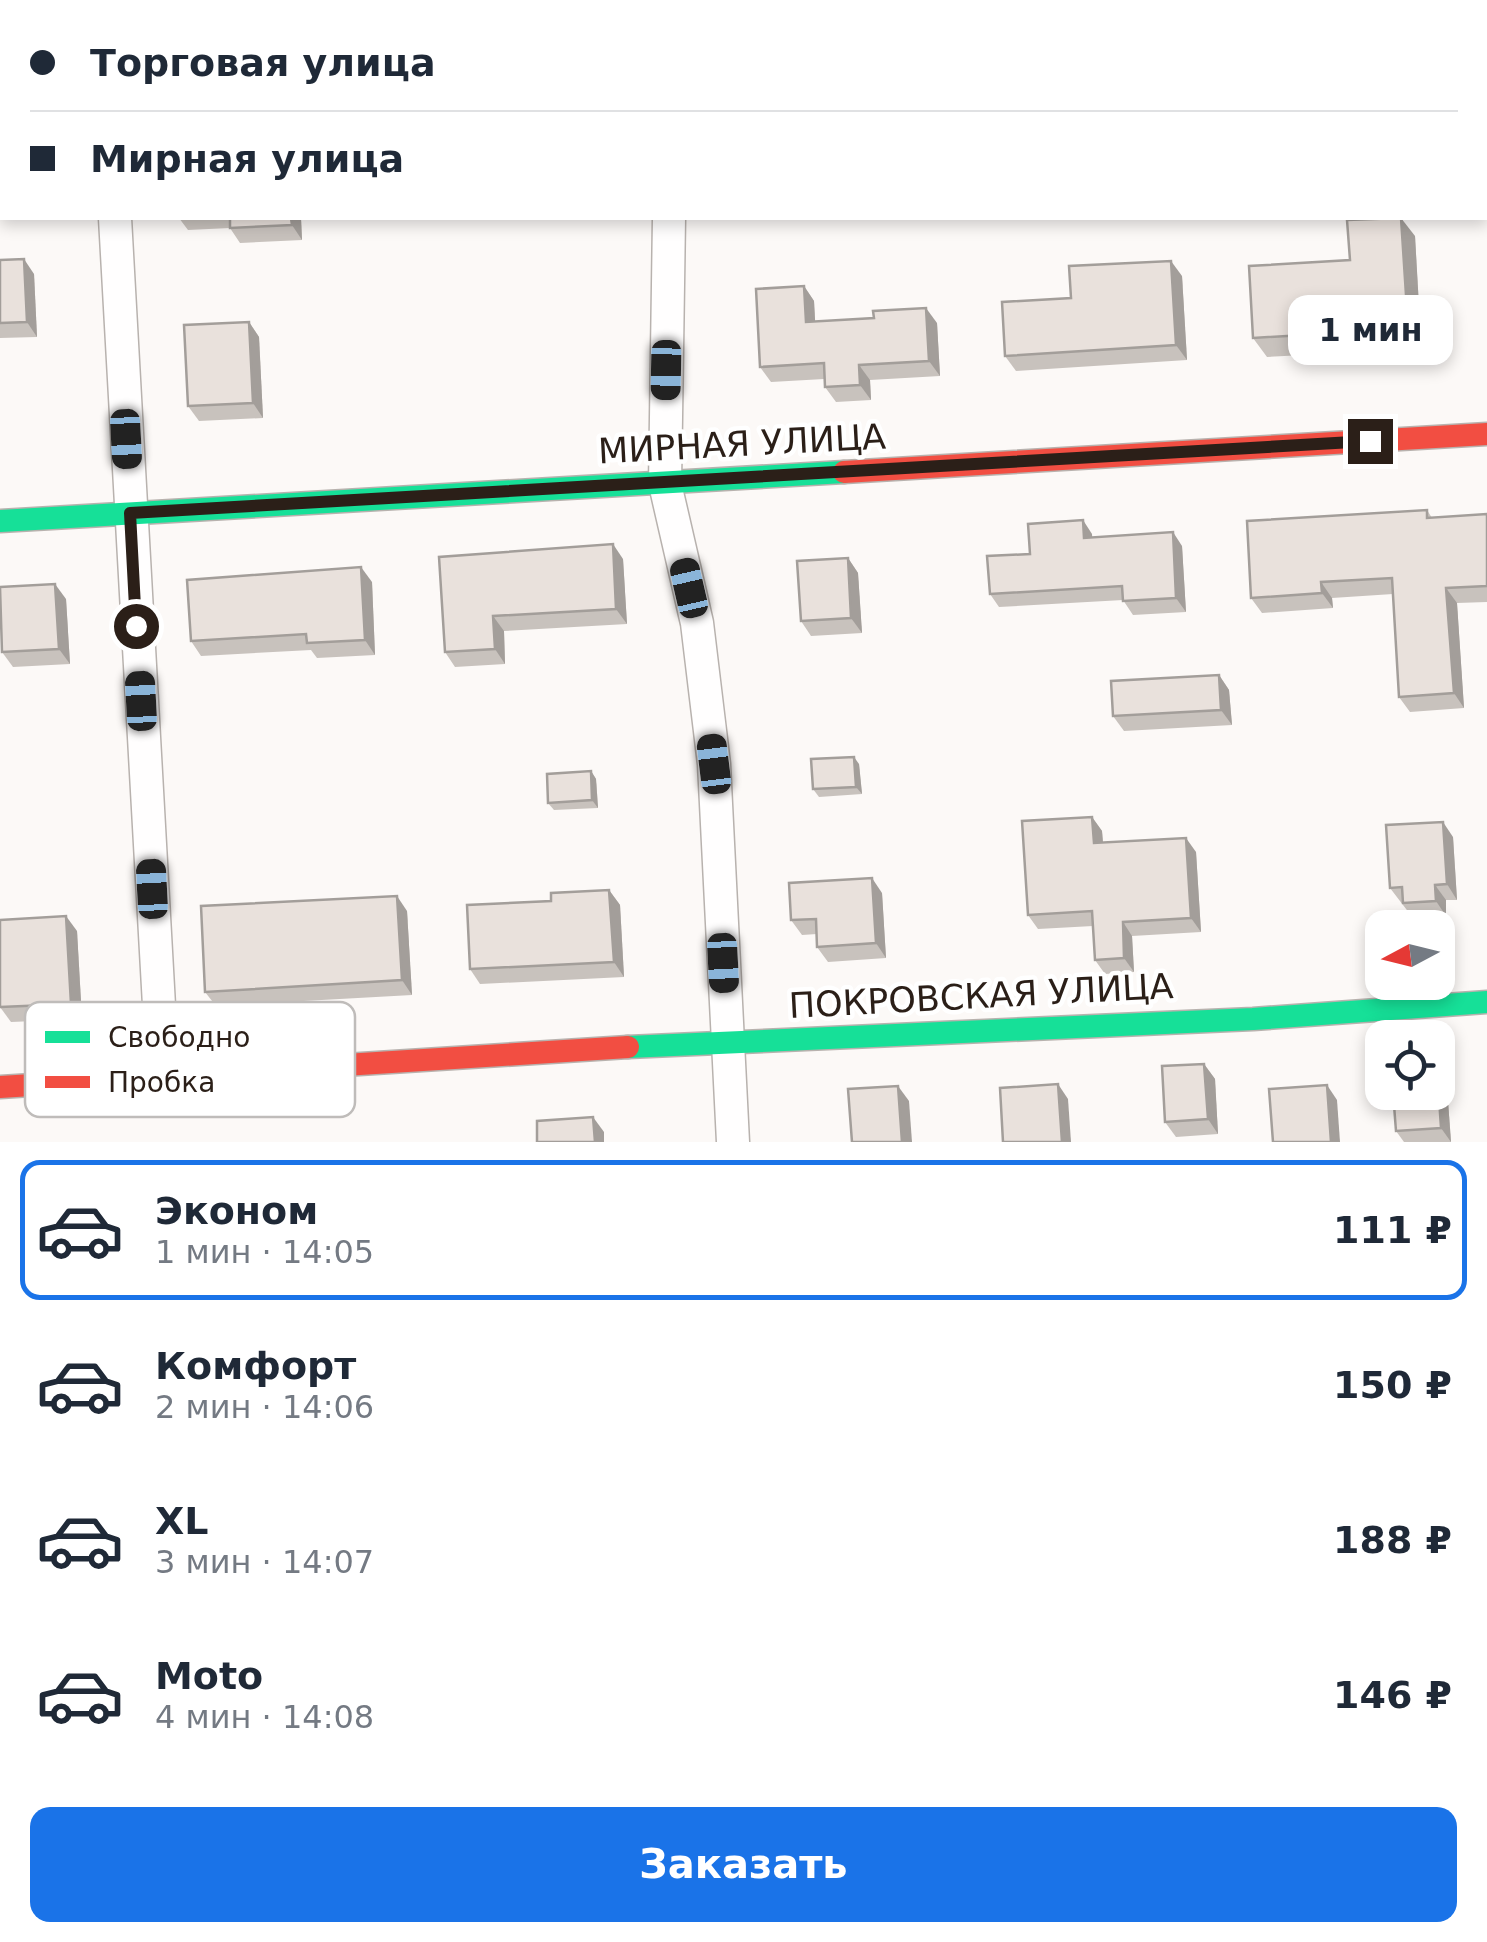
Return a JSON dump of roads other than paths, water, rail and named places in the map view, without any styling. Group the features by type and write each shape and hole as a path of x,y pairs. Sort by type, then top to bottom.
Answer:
{"street":[{"path":"115,220 159,1002"},
{"path":"669,220 665,484 697,623 714,764 733,1142"},
{"name":"МИРНАЯ УЛИЦА","path":"0,521 1487,434"},
{"name":"ПОКРОВСКАЯ УЛИЦА","path":"355,1062 481,1052 1254,1019 1487,1002"},
{"name":"ПОКРОВСКАЯ УЛИЦА","path":"0,1087 25,1085"}]}
